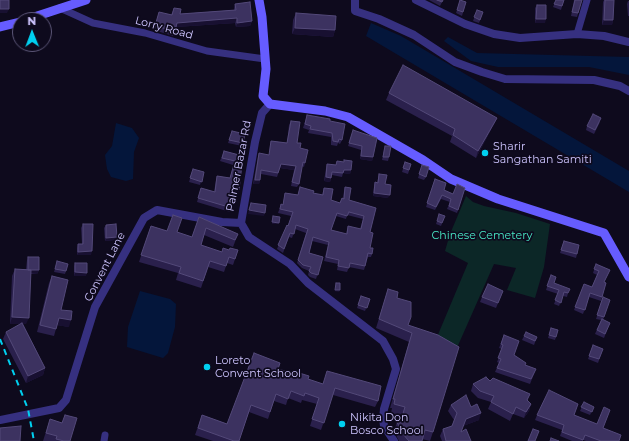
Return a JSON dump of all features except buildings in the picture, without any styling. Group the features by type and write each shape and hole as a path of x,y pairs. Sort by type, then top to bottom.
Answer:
{"main road":[{"path":"48,12 86,0"},
{"path":"259,0 262,17 265,59 263,96 270,104 325,111 348,117 423,160 451,180 498,199 604,233 629,277"},
{"path":"0,28 12,24"}],"street":[{"path":"355,0 355,11 379,19 414,35 455,62 482,72 505,79 594,80 620,86 629,91"},
{"path":"416,0 465,24 494,34 520,38 577,34 604,36 629,42"},
{"path":"577,34 587,0"},
{"name":"Lorry Road","path":"60,8 93,23 145,33 207,52 265,59"},
{"name":"Palmer Bazar Rd","path":"241,223 262,113 270,104"},
{"name":"Convent Lane","path":"0,420 59,408 66,400 95,307 144,218 157,210 222,222 241,223"},
{"path":"241,223 250,237 290,264 308,283 383,341 393,359 396,369 384,409 383,419 384,426 394,441"}],"green space":[{"name":"Chinese Cemetery","path":"466,196 473,202 484,206 516,213 550,224 544,267 535,298 507,290 516,268 494,264 456,350 437,337 468,263 445,251 450,234"}],"water":[{"path":"371,23 401,36 629,171 629,192 366,36"},
{"path":"448,37 477,53 629,57 629,75 589,67 498,67 471,61 444,41"},
{"path":"116,123 132,128 139,138 134,152 133,179 126,181 111,177 107,169 105,155 112,146"},
{"path":"140,291 170,299 176,304 175,327 168,353 163,358 127,347 128,327"}],"railway":[{"path":"0,339 28,409 34,441"}],"place":[{"name":"Sharir Sangathan Samiti","path":"485,153"},
{"name":"Loreto Convent School","path":"207,367"},
{"name":"Nikita Don Bosco School","path":"342,424"}]}
